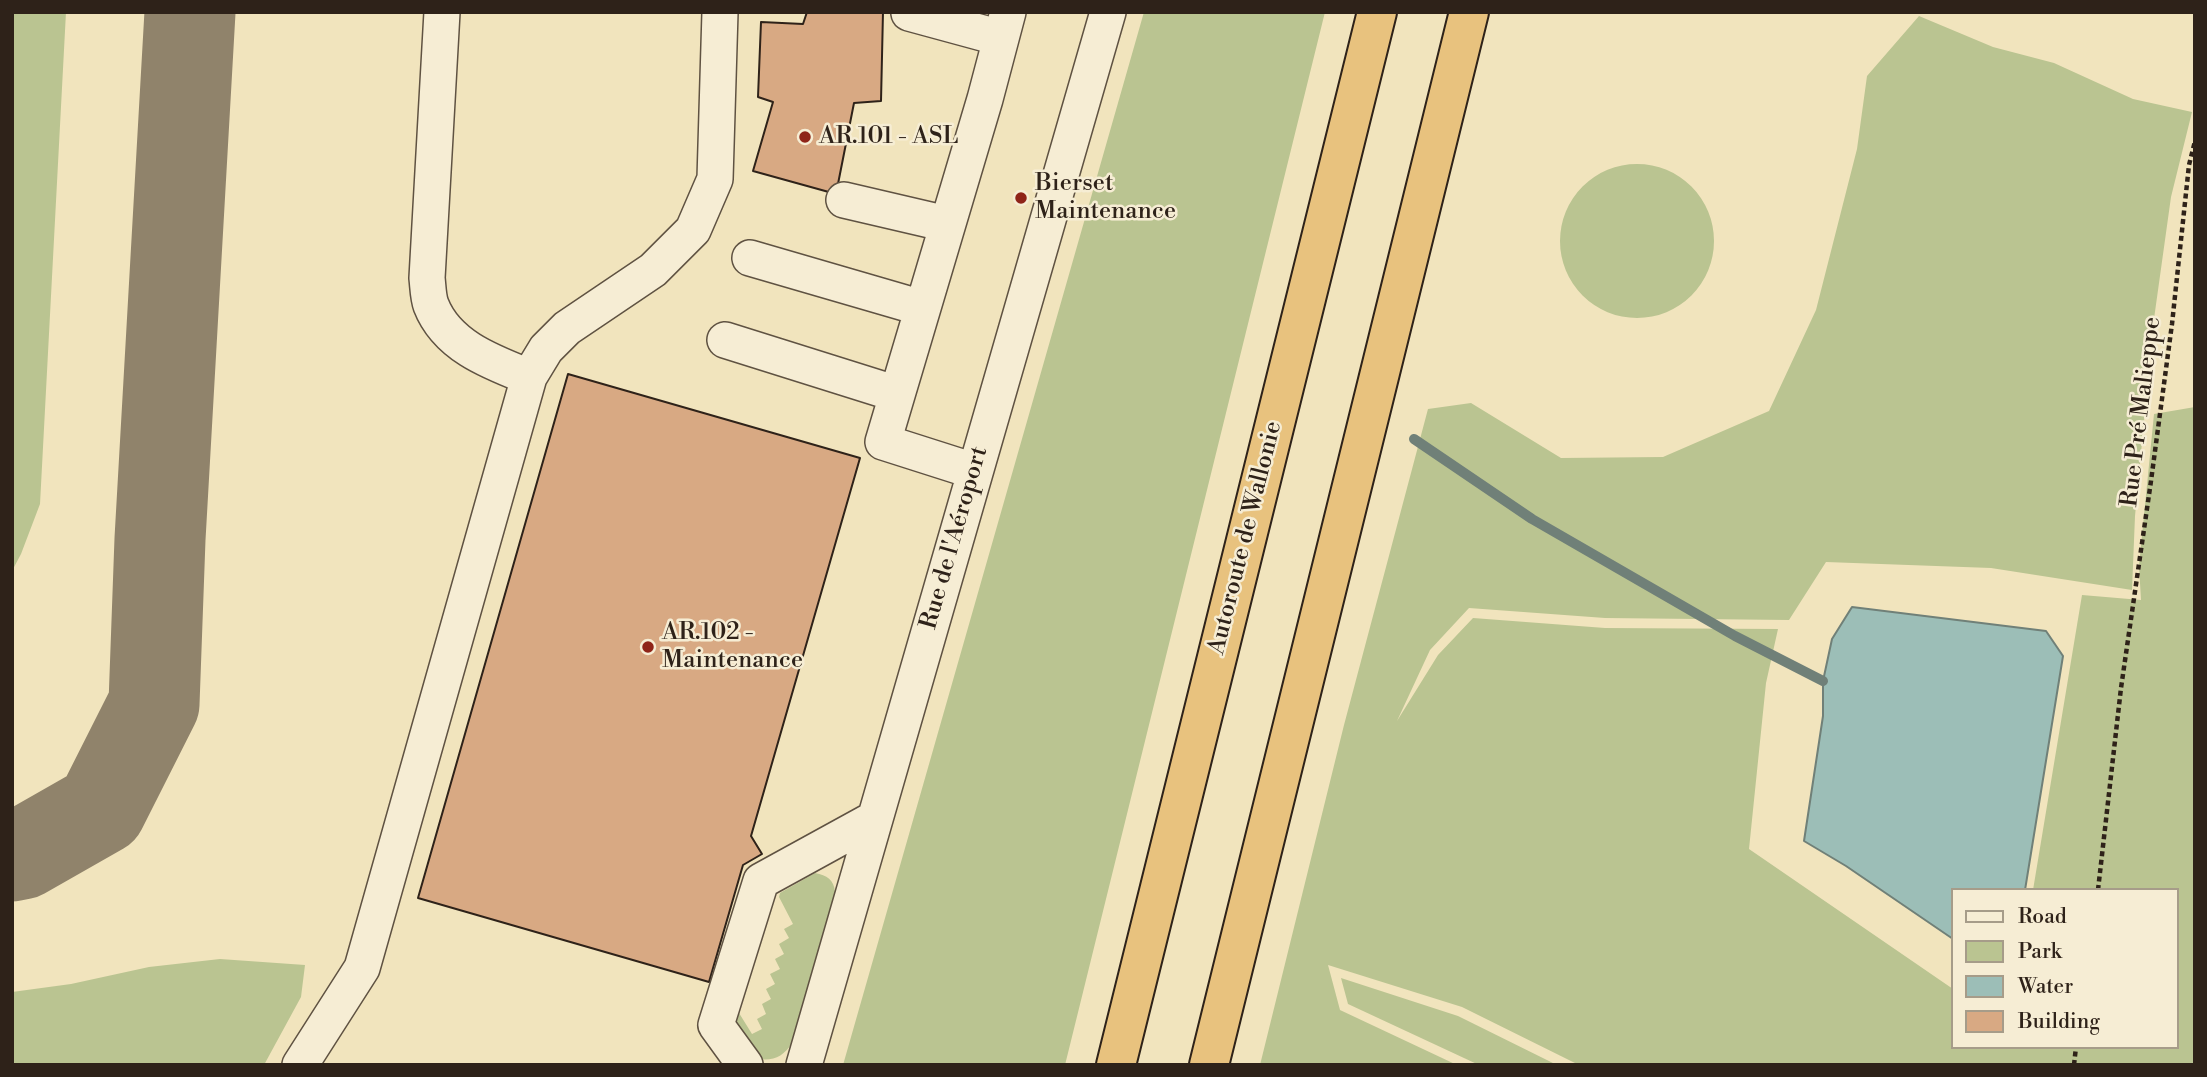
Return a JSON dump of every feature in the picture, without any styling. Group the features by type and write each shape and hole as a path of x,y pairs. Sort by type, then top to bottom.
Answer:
{"highway":[{"name":"Autoroute de Wallonie","path":"1116,1065 1377,12"},
{"path":"1209,1065 1469,12"}],"street":[{"path":"442,12 427,278 430,303 440,322 455,340 489,361 529,377"},
{"path":"300,1065 362,968 529,377 546,349 567,328 653,270 692,230 715,179 720,12"},
{"name":"Rue de l'Aéroport","path":"804,1065 1108,12"},
{"path":"909,13 1005,25 883,442 974,471"},
{"path":"844,200 947,224"},
{"path":"750,258 922,308"},
{"path":"725,340 897,394"},
{"path":"745,1065 716,1025 761,881 874,819"}],"path":[{"name":"Rue Pré Malieppe","path":"2098,888 2121,688 2151,481 2189,164 2195,141"}],"green space":[{"path":"12,12 66,12 40,504 12,571"},
{"path":"1144,12 1325,12 1065,1065 843,1065"},
{"path":"1919,16 1993,47 2054,63 2133,99 2192,112 2171,197 2153,326 2135,516 2132,590 1991,568 1826,562 1789,620 1605,618 1469,608 1430,650 1397,721 1438,655 1473,618 1605,628 1778,629 1766,683 1749,849 1952,988 1952,1049 2179,1049 2179,888 2033,888 2082,595 2141,600 2139,566 2154,414 2195,407 2195,1065 1579,1065 1462,1007 1328,965 1340,1010 1457,1065 1260,1065 1344,725 1428,409 1471,403 1561,458 1663,457 1769,411 1816,310 1857,149 1867,76"},
{"path":"1637,164 1666,170 1691,187 1708,212 1714,241 1708,270 1691,295 1666,312 1637,318 1608,312 1583,295 1566,270 1560,241 1566,212 1583,187 1608,170"},
{"path":"815,873 829,879 835,892 792,1043 778,1057 759,1059 734,1032 739,1013 752,1034 762,1029 757,1019 766,1014 762,1004 771,999 766,989 775,984 770,974 780,969 775,959 784,954 779,944 789,938 784,929 793,924 779,897 780,893"},
{"path":"220,959 305,965 301,997 264,1065 12,1065 12,992 71,984 149,967"},
{"path":"1341,978 1458,1016 1557,1065 1479,1065 1348,1004"}],"water":[{"path":"1852,607 2046,631 2063,656 2025,888 1952,888 1952,938 1846,866 1804,841 1823,716 1823,681 1832,639"}],"building":[{"name":"AR.101 - ASL","path":"807,12 883,12 881,101 854,103 836,194 753,171 773,102 758,97 761,22 803,24"},
{"name":"AR.102 - Maintenance","path":"568,374 860,458 751,836 762,854 743,865 709,982 418,898"}],"waterway":[{"path":"1414,439 1532,519 1735,636 1823,681"}],"taxiway":[{"path":"12,856 22,854 101,809 154,704 160,539 190,12"}],"place":[{"name":"AR.101 - ASL","path":"805,137"},
{"name":"Bierset Maintenance","path":"1021,198"},
{"name":"AR.102 - Maintenance","path":"648,647"}]}
